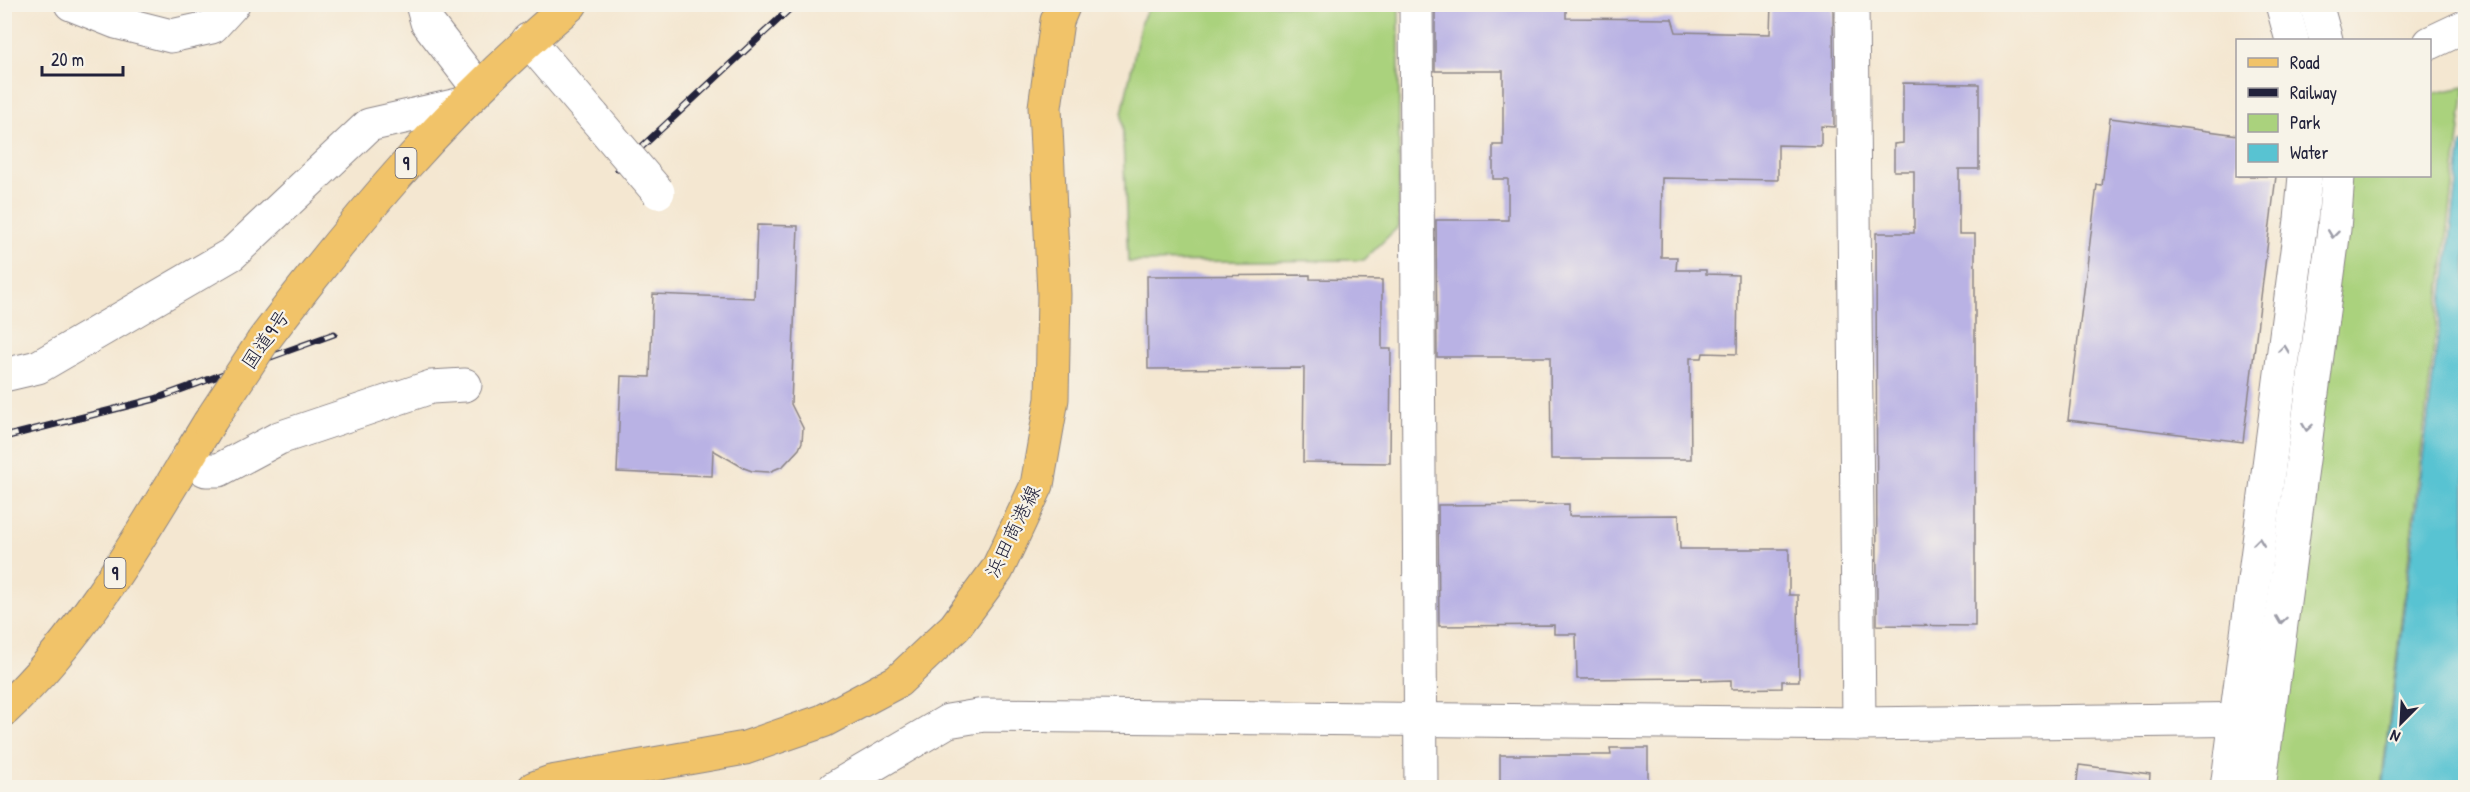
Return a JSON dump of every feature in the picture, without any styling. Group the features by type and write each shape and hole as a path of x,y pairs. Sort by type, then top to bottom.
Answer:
{"main road":[{"name":"国道9号","path":"4,710 46,664 109,583 262,341 348,230 410,158 470,96 528,40 571,4"},
{"name":"浜田商港線","path":"534,788 551,782 745,748 823,721 898,681 955,627 997,570 1037,485 1052,399 1054,294 1045,107 1057,21 1064,4"}],"street":[{"path":"71,4 116,22 171,36 212,27 233,4"},
{"path":"4,375 38,367 232,254 369,125 470,96 427,21 422,4"},
{"path":"1416,4 1421,788"},
{"path":"1852,4 1859,724"},
{"path":"2282,4 2292,39"},
{"path":"2316,4 2326,39"},
{"path":"2431,43 2466,26"},
{"path":"528,40 658,192"},
{"path":"2227,788 2305,177"},
{"path":"2259,788 2334,229 2338,177"},
{"path":"186,460 207,470 219,470 290,435 431,387 465,385"},
{"path":"834,788 948,721 984,715 1859,724 2268,719"}],"green space":[{"path":"1151,4 1399,5 1399,226 1364,260 1128,262 1122,114 1141,22"},
{"path":"2465,87 2381,787 2266,788 2346,177 2431,177 2431,94"}],"water":[{"path":"2462,143 2466,143 2465,787 2382,787"}],"building":[{"path":"1435,4 1566,4 1566,18 1672,19 1676,32 1770,34 1771,4 1833,4 1834,127 1821,126 1821,146 1778,145 1778,180 1662,178 1661,257 1677,257 1676,270 1706,270 1706,274 1738,275 1737,354 1703,353 1702,358 1690,358 1691,459 1551,459 1550,357 1437,357 1436,220 1508,220 1508,179 1493,179 1493,145 1503,145 1503,71 1435,71"},
{"path":"1903,83 1979,84 1979,169 1959,169 1959,234 1975,234 1975,626 1877,625 1876,233 1914,233 1914,171 1894,171 1894,144 1903,143"},
{"path":"2110,118 2236,135 2236,177 2276,177 2243,442 2068,420 2097,185 2102,186"},
{"path":"757,225 798,226 791,404 803,428 799,449 783,466 769,472 744,468 713,450 712,476 617,472 621,376 650,377 653,294 754,298"},
{"path":"1310,275 1310,279 1382,280 1382,349 1391,349 1390,463 1303,462 1304,368 1148,369 1147,276"},
{"path":"1569,504 1569,516 1679,515 1680,549 1789,549 1789,595 1798,595 1799,681 1782,681 1782,688 1731,689 1731,680 1702,681 1702,678 1577,679 1576,634 1554,634 1554,625 1439,626 1438,505"},
{"path":"1610,748 1648,748 1648,788 1500,788 1500,755 1611,755"},
{"path":"2079,765 2150,774 2149,788 2076,788"}],"railway":[{"path":"618,169 795,4"},
{"path":"4,437 155,399 334,334"}]}
